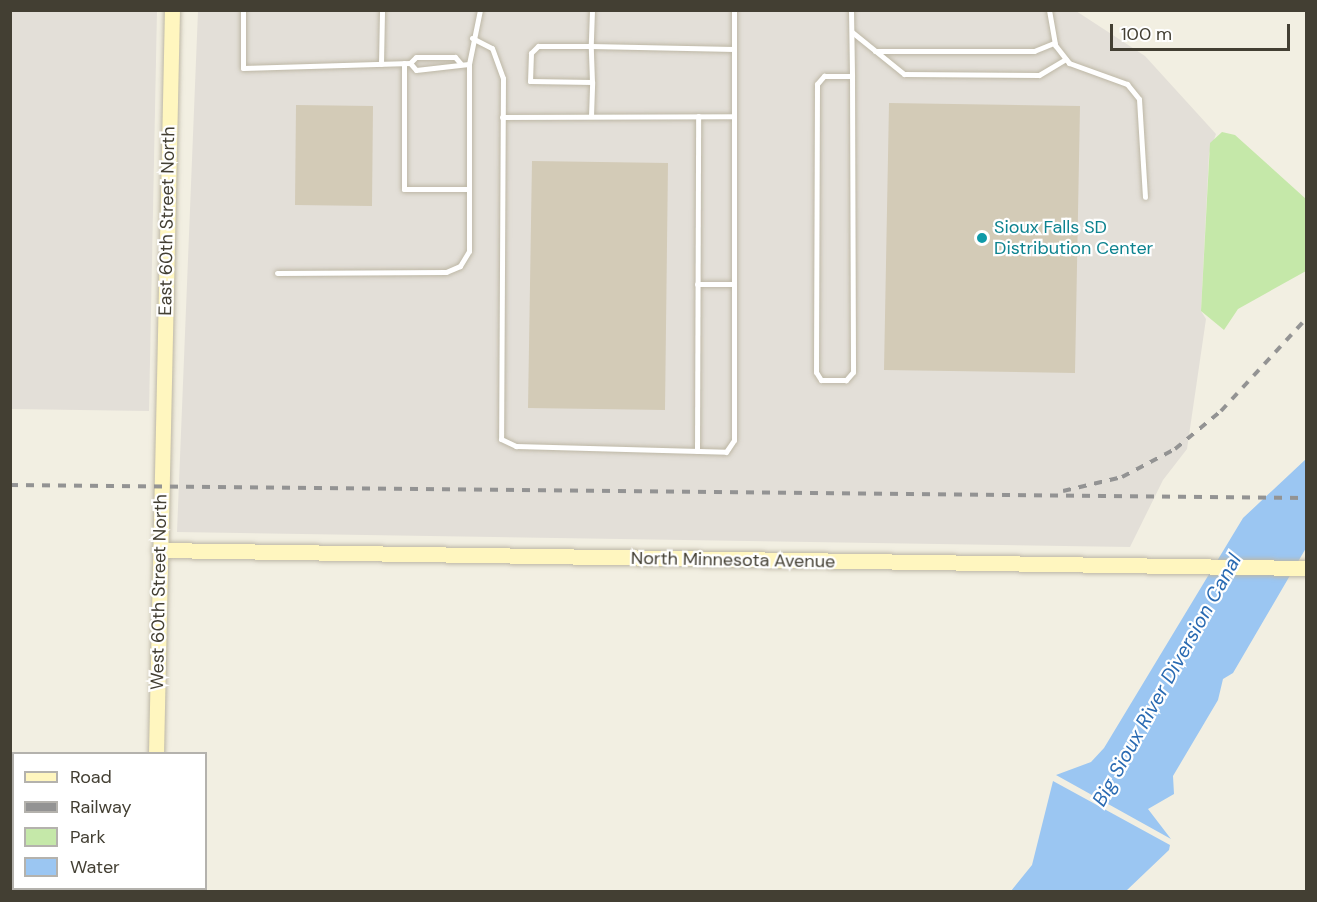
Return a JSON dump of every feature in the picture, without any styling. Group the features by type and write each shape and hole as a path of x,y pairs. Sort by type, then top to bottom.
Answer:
{"main road":[{"name":"East 60th Street North","path":"162,431 172,10"},
{"name":"West 60th Street North","path":"156,752 162,431"},
{"name":"North Minnesota Avenue","path":"159,550 1306,568"}],"lane":[{"path":"243,10 243,68 407,63 416,57 454,57 461,64 469,64"},
{"path":"381,64 382,10"},
{"path":"277,273 446,272 460,266 468,251 469,64 472,38 480,10"},
{"path":"591,116 592,10"},
{"path":"472,38 500,59 502,117 501,440 516,446 697,451 733,447 734,10"},
{"path":"851,10 852,32 853,372 846,380 821,380 816,372 817,84 824,76 852,76"},
{"path":"1049,10 1054,43 1066,59 1127,84 1139,99 1145,197"},
{"path":"852,32 906,74 1042,75 1066,59"},
{"path":"875,51 1034,51 1054,43"},
{"path":"592,82 530,81 534,48 591,46 734,49"},
{"path":"407,63 416,70 455,70 461,64"},
{"path":"407,63 404,189 469,189"},
{"path":"697,451 698,116"},
{"path":"502,117 734,116"},
{"path":"697,284 734,284"}],"shaded area":[{"path":"11,10 157,11 149,411 11,409"},
{"path":"198,11 1076,11 1145,56 1216,134 1209,154 1201,311 1206,319 1187,449 1163,480 1130,547 177,532"}],"green space":[{"path":"1222,132 1235,135 1306,199 1306,271 1238,309 1224,330 1201,311 1210,143"}],"water":[{"name":"Big Sioux River Diversion Canal","path":"1306,459 1306,548 1233,673 1223,679 1218,700 1173,776 1174,794 1148,809 1171,839 1056,775 1091,762 1104,748 1243,518"},
{"path":"1053,781 1170,845 1169,850 1126,891 1011,891 1032,865"}],"building":[{"name":"Sioux Falls SD Distribution Center","path":"889,103 1080,106 1075,373 884,370"},
{"path":"296,105 373,106 372,206 295,205"},
{"path":"532,161 668,163 665,410 528,408"}],"railway":[{"path":"1063,491 1122,477 1175,449 1221,411 1306,319"},
{"path":"10,485 1306,498"}],"place":[{"name":"Sioux Falls SD Distribution Center","path":"982,238"}]}
